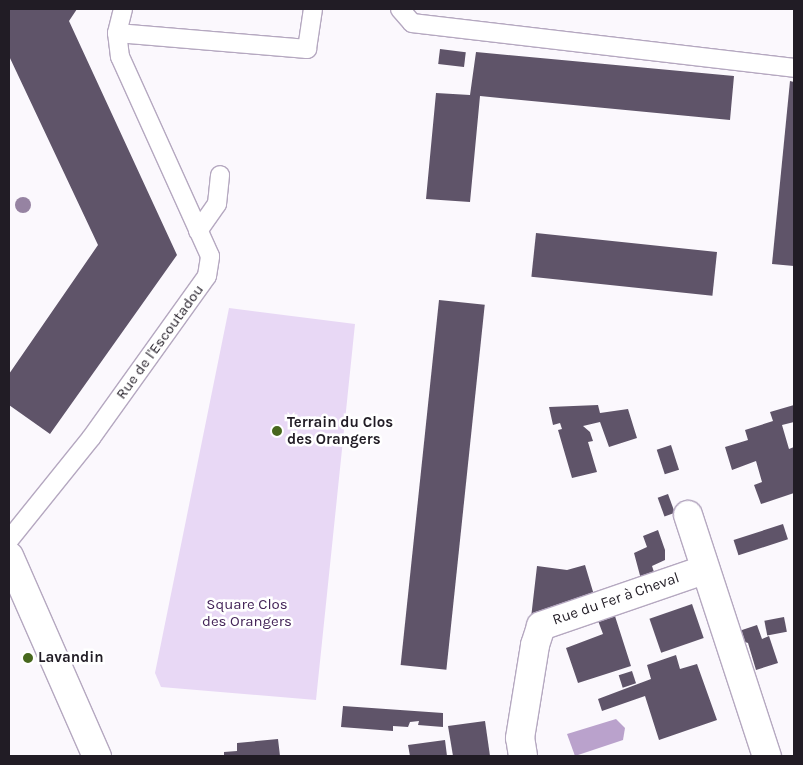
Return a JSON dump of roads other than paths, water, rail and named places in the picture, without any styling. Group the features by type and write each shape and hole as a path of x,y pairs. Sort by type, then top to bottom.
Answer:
{"street":[{"path":"688,515 704,570 767,756"},
{"path":"9,556 97,756"},
{"name":"Rue du Fer à Cheval","path":"523,756 520,738 534,645 541,626 704,570"}],"lane":[{"name":"Rue de l'Escoutadou","path":"9,540 73,461 207,276 210,256 120,57 117,33 123,9"},
{"path":"117,33 307,49 313,9"},
{"path":"400,9 412,24 794,68"},
{"path":"198,231 217,204 220,175"}],"place":[{"name":"Terrain du Clos des Orangers","path":"277,431"},
{"name":"Lavandin","path":"28,658"}],"park label":[{"name":"Square Clos des Orangers","path":"247,612"}]}
